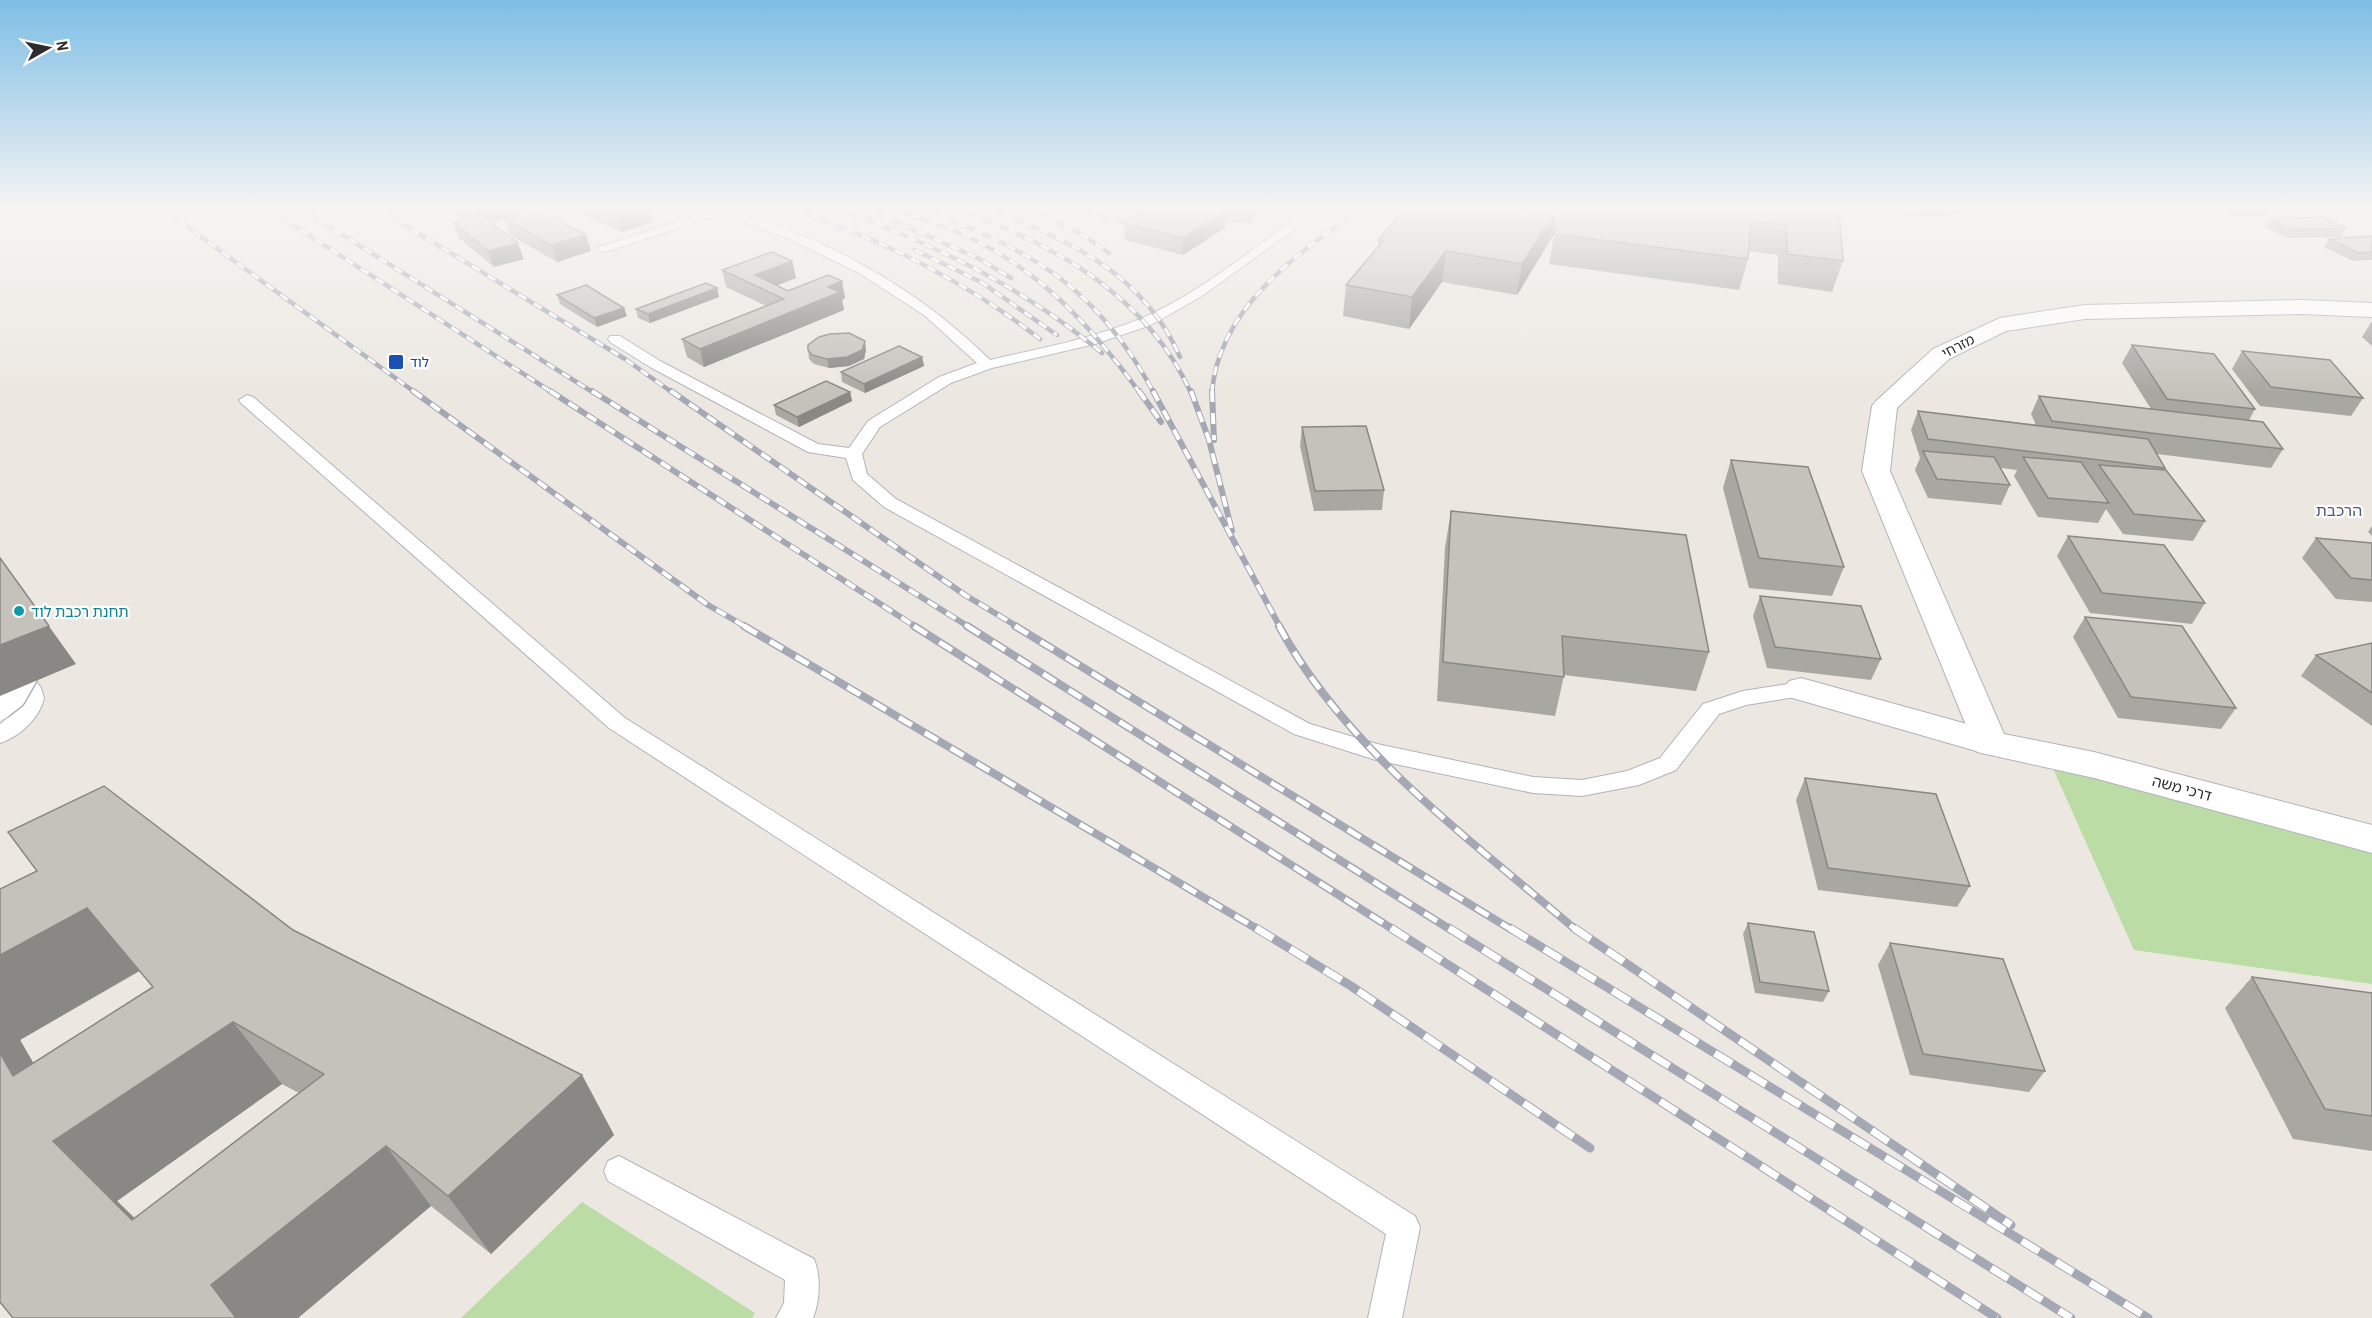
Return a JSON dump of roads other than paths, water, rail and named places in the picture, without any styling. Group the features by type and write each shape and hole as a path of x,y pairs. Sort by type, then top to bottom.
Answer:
{"street":[{"name":"מזרחי","path":"1990,743 1876,471 1885,406 1941,354 2000,325 2085,312 2302,307 2372,310"},
{"name":"דרכי משה","path":"1801,689 1990,743 2094,765 2372,839"}],"lane":[{"path":"863,272 890,285 959,335 987,364"},
{"path":"1227,272 1146,322 1090,341 987,364 945,380 874,423 853,454 859,476 890,503 1302,729 1376,753 1533,785 1581,788 1631,779 1668,764 1711,709 1743,698 1801,689"},
{"path":"615,339 654,364 814,448 853,454"},
{"path":"247,399 617,723 1404,1227 1397,1261 1387,1290 1385,1318"},
{"path":"0,622 24,657 28,671 22,687 0,708"},
{"path":"0,642 33,692 33,699 18,722 0,735"},
{"path":"619,1171 802,1271 800,1309 794,1318"}],"railway":[{"path":"249,272 416,393"},
{"path":"365,272 553,393"},
{"path":"401,272 594,393"},
{"path":"481,272 625,359 673,393"},
{"path":"937,272 983,299 1040,339"},
{"path":"959,272 981,282 1057,335"},
{"path":"981,272 1042,308 1102,353"},
{"path":"1000,272 1011,278"},
{"path":"1026,272 1082,322 1140,393"},
{"path":"1050,272 1085,299 1109,325 1132,356 1154,393"},
{"path":"1084,272 1124,301 1150,328 1172,359 1191,393"},
{"path":"1111,272 1147,304 1165,329 1180,357"},
{"path":"1212,393 1217,363 1229,335 1245,310 1280,272"},
{"path":"413,391 708,605 746,627"},
{"path":"550,391 916,627"},
{"path":"592,391 969,627"},
{"path":"671,391 965,595 1018,627"},
{"path":"1139,391 1161,422"},
{"path":"1153,391 1280,627"},
{"path":"1191,391 1209,440 1232,531"},
{"path":"1212,393 1214,440"},
{"path":"744,626 1259,930"},
{"path":"914,626 1394,930"},
{"path":"967,626 1451,930"},
{"path":"1015,626 1512,930"},
{"path":"1279,626 1306,671 1338,713 1374,753 1453,827 1576,930"},
{"path":"1256,928 1351,986 1590,1148"},
{"path":"1391,928 1997,1318"},
{"path":"1449,928 2071,1318"},
{"path":"1510,928 2148,1318"},
{"path":"1574,928 2011,1225"}],"place":[{"name":"לוד","path":"396,362"},
{"name":"תחנת רכבת לוד","path":"19,611"}],"district":[{"name":"הרכבת","path":"2339,510"}]}
